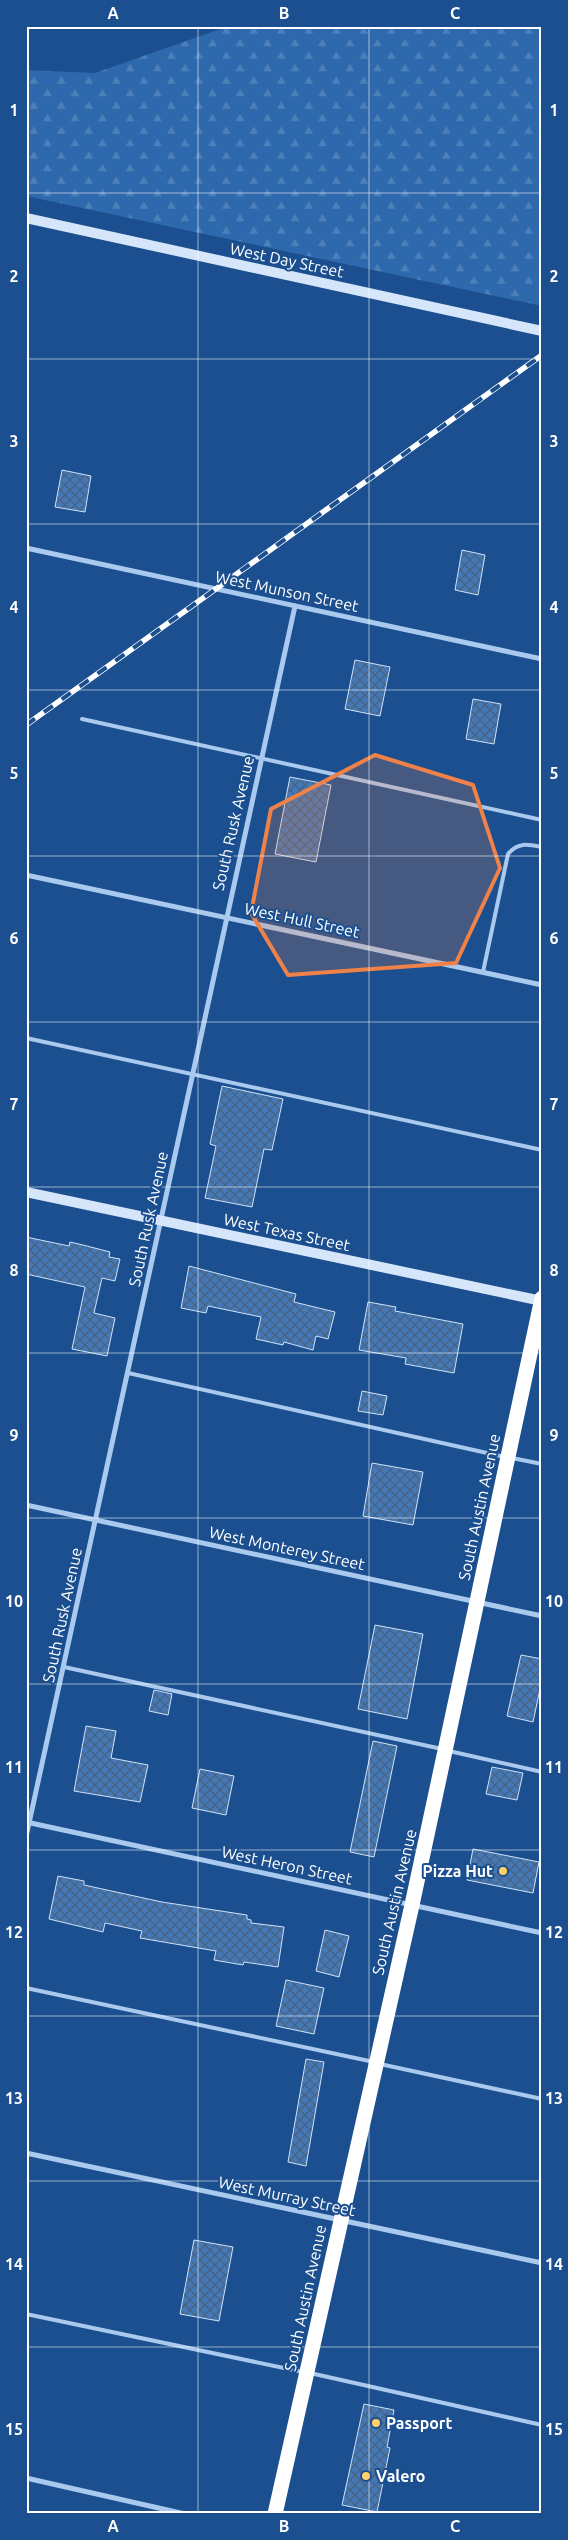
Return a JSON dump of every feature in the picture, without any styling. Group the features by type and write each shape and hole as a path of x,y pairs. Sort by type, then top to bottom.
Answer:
{"highway":[{"name":"South Austin Avenue","path":"275,2514 412,1905 542,1300"}],"street":[{"name":"West Day Street","path":"26,218 542,331"},
{"name":"West Munson Street","path":"26,548 542,659"},
{"name":"South Rusk Avenue","path":"26,1837 161,1221 225,916 295,606"},
{"name":"West Hull Street","path":"26,875 542,985"},
{"name":"West Texas Street","path":"26,1192 542,1300"},
{"name":"West Monterey Street","path":"26,1505 542,1616"},
{"name":"West Heron Street","path":"28,1823 542,1933"},
{"name":"West Murray Street","path":"26,2153 542,2263"},
{"path":"26,2478 185,2514"}],"lane":[{"path":"82,719 542,820"},
{"path":"484,972 508,854 515,846 525,843 542,847"},
{"path":"26,1038 542,1150"},
{"path":"128,1373 542,1464"},
{"path":"64,1667 542,1772"},
{"path":"26,1988 542,2099"},
{"path":"26,2314 542,2425"}],"highlighted area":[{"path":"375,755 473,785 500,868 456,963 288,975 251,913 271,809"}],"green space":[{"path":"229,26 542,26 542,306 26,196 26,70 95,73"}],"building":[{"path":"62,470 91,476 85,512 55,507"},
{"path":"462,550 485,555 478,595 455,590"},
{"path":"355,660 390,667 380,716 345,709"},
{"path":"473,699 501,704 494,744 466,739"},
{"path":"290,777 331,785 316,862 275,854"},
{"path":"222,1086 283,1099 272,1150 264,1149 252,1207 205,1198 216,1146 210,1144"},
{"path":"26,1237 69,1246 70,1242 83,1245 110,1252 109,1257 120,1259 115,1281 102,1278 94,1313 115,1318 107,1356 72,1349 85,1287 26,1274"},
{"path":"189,1266 296,1294 294,1302 335,1312 328,1339 316,1336 313,1350 284,1342 283,1345 256,1339 261,1317 208,1306 206,1313 181,1308"},
{"path":"368,1302 396,1307 395,1311 463,1324 454,1373 405,1364 406,1358 359,1350"},
{"path":"362,1391 387,1396 383,1415 358,1411"},
{"path":"372,1463 423,1472 413,1525 363,1516"},
{"path":"375,1625 423,1634 407,1719 358,1709"},
{"path":"521,1655 542,1659 542,1680 533,1722 507,1716"},
{"path":"154,1690 172,1694 168,1715 149,1711"},
{"path":"86,1726 116,1731 111,1758 148,1765 140,1802 74,1791"},
{"path":"373,1741 397,1746 374,1857 350,1852"},
{"path":"492,1767 523,1773 517,1800 486,1794"},
{"path":"200,1769 234,1776 226,1815 192,1808"},
{"name":"Pizza Hut","path":"473,1849 539,1862 533,1893 467,1880"},
{"path":"58,1876 84,1881 84,1885 162,1902 247,1915 247,1919 251,1920 251,1923 284,1927 278,1967 244,1962 243,1965 214,1960 216,1951 140,1938 142,1931 105,1923 103,1932 49,1919"},
{"path":"325,1930 349,1936 339,1977 316,1971"},
{"path":"286,1980 324,1988 314,2034 276,2026"},
{"path":"306,2059 324,2062 306,2166 288,2162"},
{"path":"194,2240 233,2247 219,2321 180,2314"},
{"name":"Valero","path":"364,2404 394,2410 387,2447 390,2448 377,2512 342,2505"}],"railway":[{"path":"26,725 542,355"}],"place":[{"name":"Pizza Hut","path":"503,1871"},
{"name":"Passport","path":"376,2423"},
{"name":"Valero","path":"366,2476"}]}
